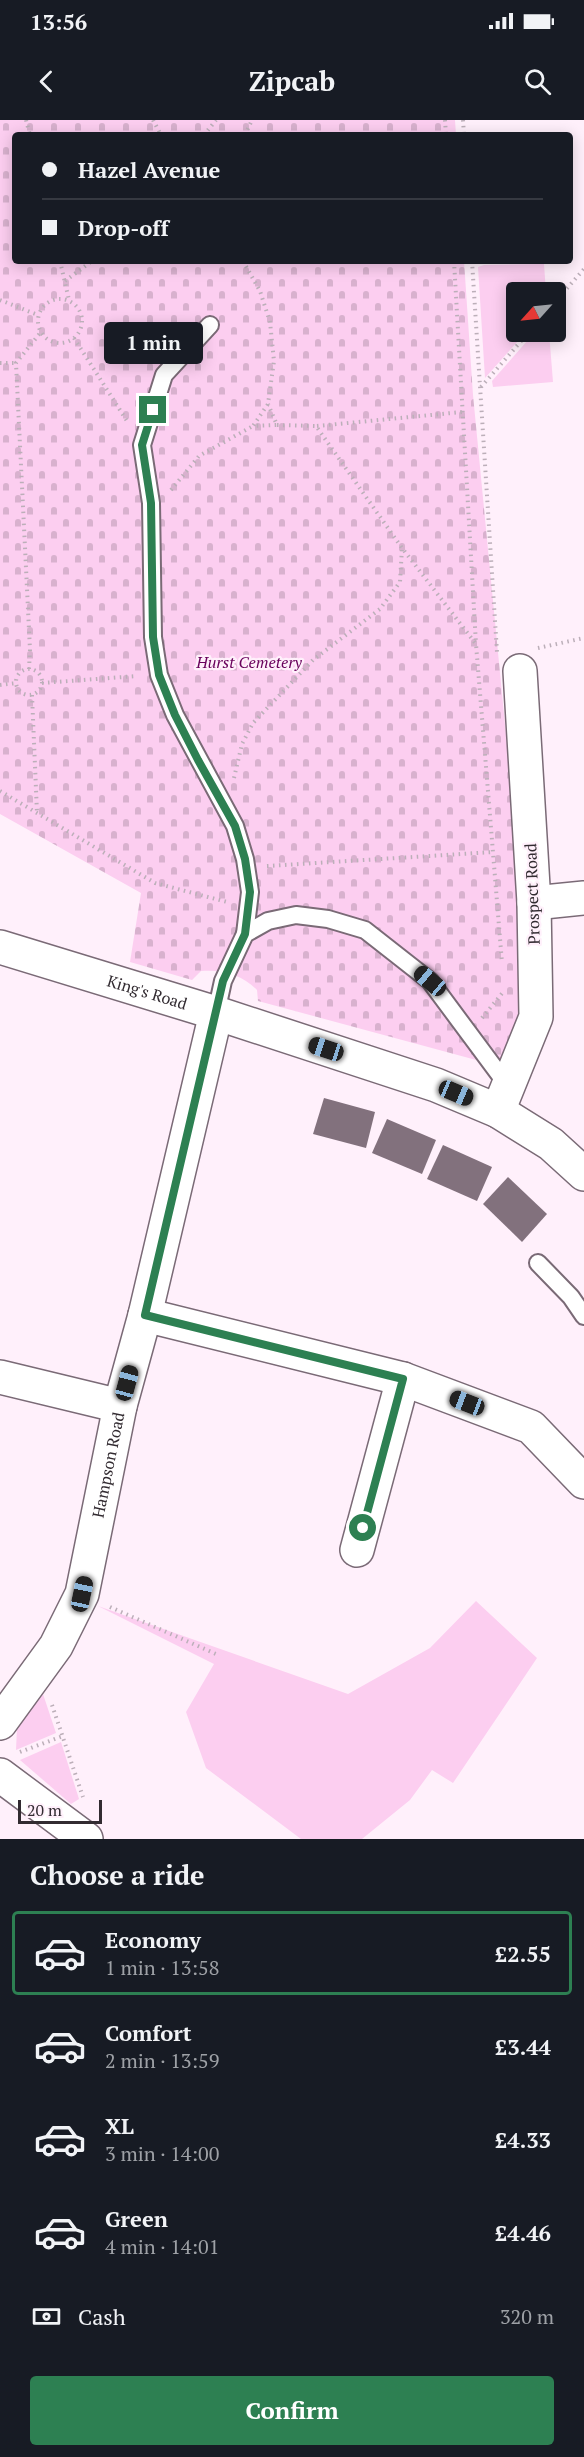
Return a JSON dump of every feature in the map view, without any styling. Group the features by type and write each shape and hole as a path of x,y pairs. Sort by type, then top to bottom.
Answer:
{"street":[{"name":"Prospect Road","path":"503,1099 536,1017 534,903 520,671"},
{"path":"534,903 584,898"},
{"name":"King's Road","path":"0,947 436,1084 503,1099 584,1174"},
{"name":"Hampson Road","path":"0,1723 56,1646 82,1594 120,1406 145,1315 216,1013"},
{"path":"145,1315 403,1379 531,1427 584,1482"},
{"path":"0,1377 120,1406"},
{"path":"357,1550 403,1379"},
{"path":"5,1766 85,1838"}],"lane":[{"path":"210,325 164,375 142,445 151,503 153,637 159,675 184,733 235,826 250,892 245,934 223,981 216,1013"},
{"path":"245,934 268,921 296,915 328,919 365,930 430,981 470,1032 503,1099"},
{"path":"538,1263 571,1297 584,1316"}],"path":[{"path":"206,132 216,120"},
{"path":"61,264 69,300"},
{"path":"65,280 88,264"},
{"path":"151,503 162,501 199,456 253,426 268,404 274,361 270,322 260,291 245,264"},
{"path":"454,264 476,645 502,968"},
{"path":"472,264 498,656 520,671"},
{"path":"566,289 584,269"},
{"path":"58,298 69,300 77,306 83,319 82,326 74,338 60,343 53,342 41,332 39,316 45,304 51,300 58,298"},
{"path":"0,300 39,316"},
{"path":"29,669 30,650 16,363 41,332"},
{"path":"74,338 142,445"},
{"path":"480,387 520,342"},
{"path":"0,363 16,363"},
{"path":"268,404 277,425"},
{"path":"253,426 316,426 462,412"},
{"path":"316,426 402,548 476,645"},
{"path":"226,811 242,744 253,723 313,660 380,609 400,582 402,548"},
{"path":"29,669 38,672 42,684 39,691 32,695 20,691 17,683 21,672 29,669"},
{"path":"42,684 159,675"},
{"path":"0,685 17,683"},
{"path":"32,695 37,814"},
{"path":"0,791 155,883 248,908"},
{"path":"246,868 494,852"},
{"path":"470,1032 504,992 503,980"},
{"path":"82,1594 216,1654"},
{"path":"39,1671 90,1818 85,1838"},
{"path":"5,1766 63,1736"}],"green space":[{"name":"Hurst Cemetery","path":"0,120 455,120 456,132 12,132 12,264 464,264 473,395 531,992 502,1067 258,1001 257,990 245,980 232,974 201,971 192,980 130,962 141,893 0,814"},
{"path":"544,264 545,282 506,282 506,342 517,342 485,378 478,267"},
{"path":"526,342 550,342 553,382 493,387 492,381"},
{"path":"476,1601 537,1658 453,1783 432,1770 410,1800 362,1839 301,1839 206,1768 186,1712 214,1664 98,1606 348,1694 430,1648"},
{"path":"43,1694 56,1733 16,1750 17,1728"},
{"path":"61,1742 79,1799 71,1804 20,1760"}],"building":[{"path":"324,1098 375,1112 366,1148 313,1134"},
{"path":"387,1119 436,1140 422,1174 372,1153"},
{"path":"443,1145 492,1167 477,1201 427,1179"},
{"path":"508,1177 547,1214 522,1242 483,1204"}],"route":[{"path":"153,410 142,445 151,503 153,637 159,675 175,715 235,826 245,859 250,892 245,934 223,981 145,1315 403,1379 363,1528"}]}
